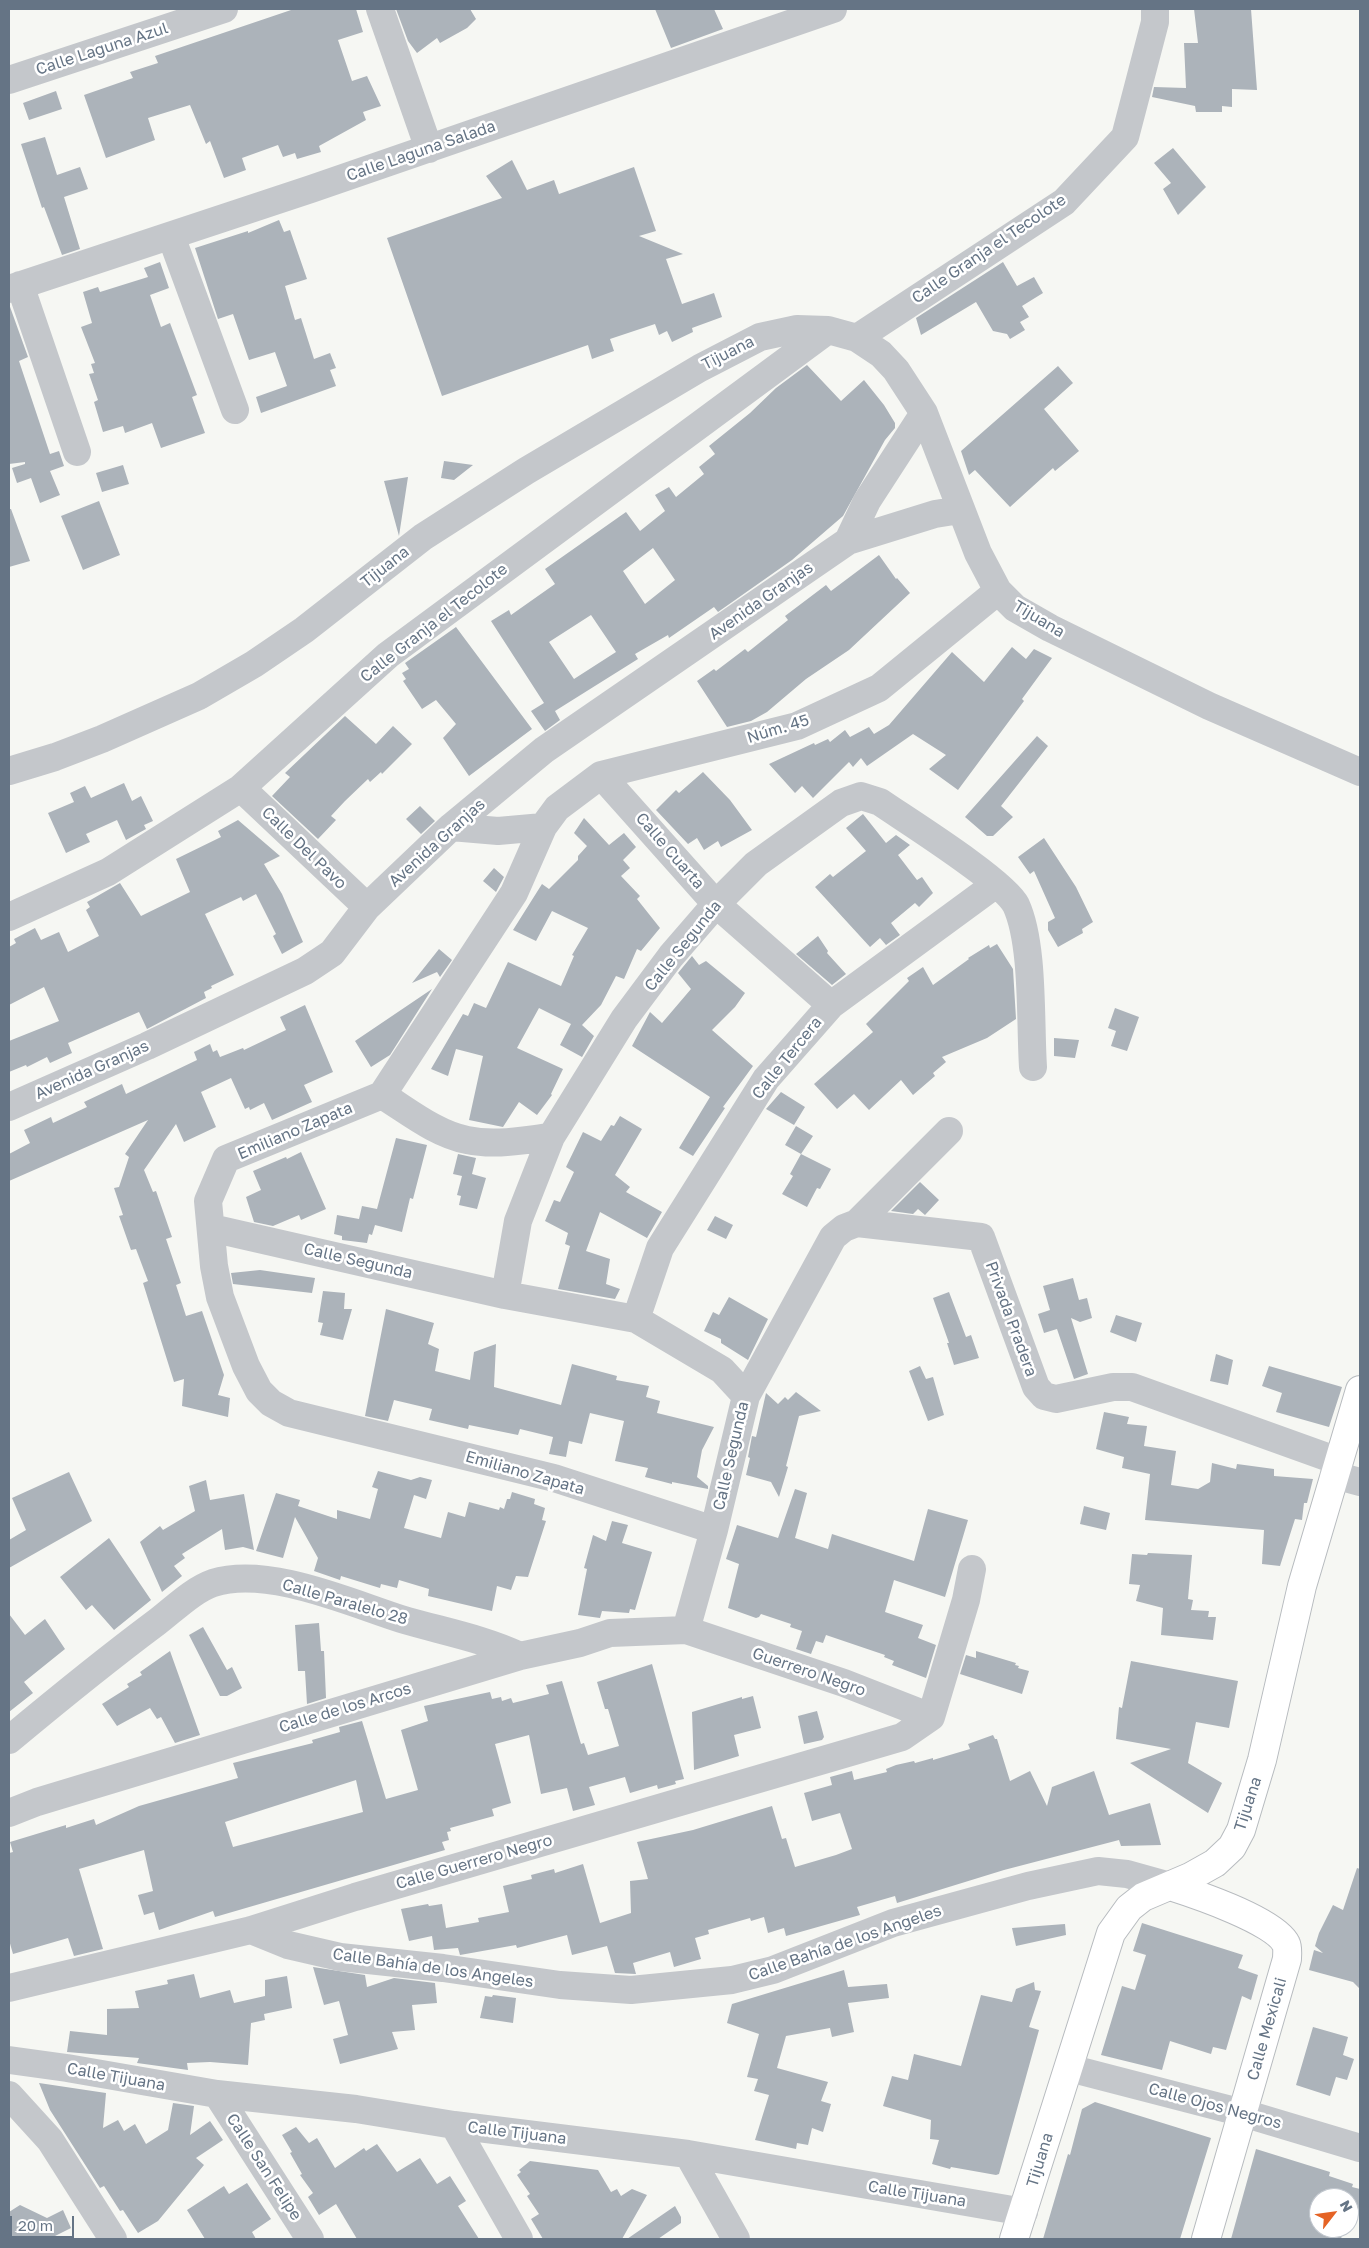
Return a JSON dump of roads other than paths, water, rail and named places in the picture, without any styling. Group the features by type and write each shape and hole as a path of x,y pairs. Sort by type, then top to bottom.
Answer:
{"main road":[{"name":"Tijuana","path":"1014,2239 1111,1933 1129,1908 1143,1897 1170,1886 1215,1863 1232,1848 1241,1830 1262,1760 1302,1586 1360,1390"},
{"name":"Calle Mexicali","path":"1170,1886 1216,1901 1274,1930 1286,1944 1287,1959 1206,2239"}],"street":[{"name":"Calle Laguna Azul","path":"9,80 224,9"},
{"path":"380,9 429,149"},
{"name":"Calle Laguna Salada","path":"15,287 429,149 833,9"},
{"name":"Calle Granja el Tecolote","path":"857,338 1064,202 1125,138 1155,22 1155,9"},
{"path":"170,236 235,410"},
{"path":"15,287 77,452"},
{"name":"Tijuana","path":"9,771 55,757 102,739 199,696 254,664 304,630 422,537 526,471 700,368 760,337 797,329 828,330 857,338 881,354 896,370 924,413 978,553 998,591 1016,608 1050,628 1209,706 1360,772"},
{"name":"Calle Granja el Tecolote","path":"9,917 108,872 241,788 388,655 828,330"},
{"name":"Avenida Granjas","path":"848,540 867,501 924,413"},
{"name":"Avenida Granjas","path":"9,1106 147,1046 305,971 332,952 367,907 451,827 544,750 848,540 935,514 960,510"},
{"name":"Núm. 45","path":"543,827 557,808 601,775 797,726 879,688 998,591"},
{"name":"Calle Cuarta","path":"601,775 716,904 831,1005"},
{"name":"Calle Del Pavo","path":"241,788 367,907"},
{"name":"Calle Segunda","path":"506,1295 518,1221 551,1136 624,1020 670,956 716,904 756,864 841,803 860,796 880,802 996,884 1015,903 1026,934 1033,1067"},
{"path":"451,827 498,830 543,827 514,893 382,1095 439,1129 466,1140 500,1143 551,1136"},
{"name":"Calle Tercera","path":"636,1319 660,1248 766,1080 831,1005 996,884"},
{"name":"Emiliano Zapata","path":"382,1095 226,1160 208,1201 214,1266 220,1297 246,1366 259,1391 271,1403 289,1413 554,1478 714,1530"},
{"path":"746,1396 833,1237 844,1228 857,1223 949,1131"},
{"name":"Privada Pradera","path":"857,1223 981,1237 1036,1387 1044,1396 1056,1398 1113,1387 1132,1387 1336,1468"},
{"name":"Calle Segunda","path":"211,1228 506,1295 636,1319 722,1370 746,1396 714,1530 686,1630"},
{"path":"1336,1468 1360,1482"},
{"path":"931,1717 966,1600 972,1569"},
{"name":"Calle Paralelo 28","path":"9,1740 186,1599 211,1584 235,1578 270,1581 328,1594 401,1619 501,1646 520,1656"},
{"name":"Calle de los Arcos","path":"9,1813 37,1802 213,1747 520,1656 580,1643 610,1633 686,1630"},
{"name":"Guerrero Negro","path":"686,1630 844,1683 931,1717"},
{"name":"Calle Guerrero Negro","path":"9,1988 250,1930 354,1896 902,1737 931,1717"},
{"name":"Calle Bahía de los Angeles","path":"250,1930 288,1945 340,1957 443,1968 560,1985 631,1990 732,1980 773,1970 893,1923 1028,1886 1098,1871 1127,1874 1170,1886"},
{"name":"Calle Tijuana","path":"9,2060 217,2094 356,2109 454,2125 688,2154 1024,2212"},
{"name":"Calle Ojos Negros","path":"1069,2068 1243,2112 1360,2148"},
{"path":"9,2094 50,2140 113,2239"},
{"name":"Calle San Felipe","path":"217,2094 310,2239"},
{"path":"454,2125 519,2239"},
{"path":"688,2154 736,2239"}]}
